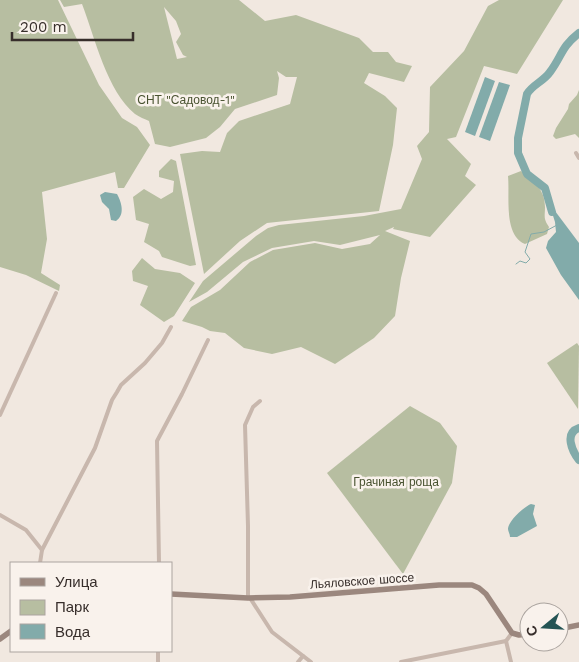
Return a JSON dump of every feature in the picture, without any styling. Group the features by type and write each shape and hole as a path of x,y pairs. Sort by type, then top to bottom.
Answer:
{"street":[{"path":"576,153 579,158"},
{"path":"0,415 56,293"},
{"path":"40,562 42,550 95,448 116,392 162,343 171,327"},
{"path":"159,562 157,441 208,340"},
{"path":"260,401 253,407 245,425 249,598 272,632 311,662"},
{"path":"0,515 26,530 42,550"},
{"name":"Льяловское шоссе","path":"172,594 249,598 290,597 439,585 472,585 486,594 512,633"},
{"path":"401,662 506,641 512,633 519,635"},
{"path":"506,641 511,662"},
{"path":"298,662 303,656"}],"green space":[{"path":"0,0 58,0 99,85 122,118 137,127 150,145 124,188 118,188 115,172 42,192 47,239 41,273 60,285 59,291 26,275 0,267"},
{"name":"СНТ \"Садовод-1\"","path":"60,0 239,0 265,21 296,15 359,38 373,52 388,52 396,62 412,66 404,82 369,73 364,83 385,96 397,108 393,145 379,211 267,223 240,241 204,274 180,154 202,151 220,152 227,133 239,121 290,104 297,77 286,77 277,71 279,78 277,95 235,109 220,127 206,138 170,147 155,144 149,121 135,114 125,104 109,78 82,4 64,7","holes":["164,7 176,21 181,34 176,42 183,55 187,57 177,59"]},
{"path":"499,0 563,0 517,74 484,66 456,137 447,139 471,164 465,176 476,185 430,237 393,229 394,227 385,231 410,241 401,278 395,316 374,338 335,364 301,347 272,354 244,348 225,333 210,331 182,321 191,307 220,290 250,262 273,250 315,243 342,249 370,244 380,235 340,245 314,241 272,248 243,262 207,292 189,302 203,281 268,228 279,225 364,216 401,209 422,159 417,146 429,132 430,87 464,51 488,6"},
{"path":"579,90 579,138 575,134 556,139 553,136 556,128"},
{"path":"171,159 176,161 196,265 190,266 162,257 159,251 144,242 149,224 136,220 133,197 144,189 161,199 173,192 174,181 159,177 159,171"},
{"path":"521,171 534,182 543,195 545,219 549,227 547,234 525,244 513,232 509,214 508,176"},
{"path":"142,258 155,269 180,273 195,283 174,316 164,322 140,305 148,286 133,281 132,271"},
{"path":"577,343 579,346 578,409 547,363"},
{"name":"Грачиная роща","path":"410,406 440,423 457,446 452,483 403,574 327,473"}],"water":[{"path":"485,77 495,81 475,136 465,132"},
{"path":"499,82 510,85 490,141 479,137"},
{"path":"105,192 117,194 120,201 122,212 116,221 111,220 109,209 102,202 100,195"},
{"path":"549,203 579,243 579,300 561,275 546,248 548,241 556,232"},
{"path":"531,504 535,505 533,514 537,526 517,537 510,537 508,529 511,522"}],"waterway":[{"path":"552,212 545,188 527,174 518,153 518,138 527,94 547,75 565,47 579,33"},
{"path":"516,264 520,261 526,263 530,259 525,252 531,234 544,232 557,225"},
{"path":"579,428 574,430 571,438 572,447 579,460"}]}
